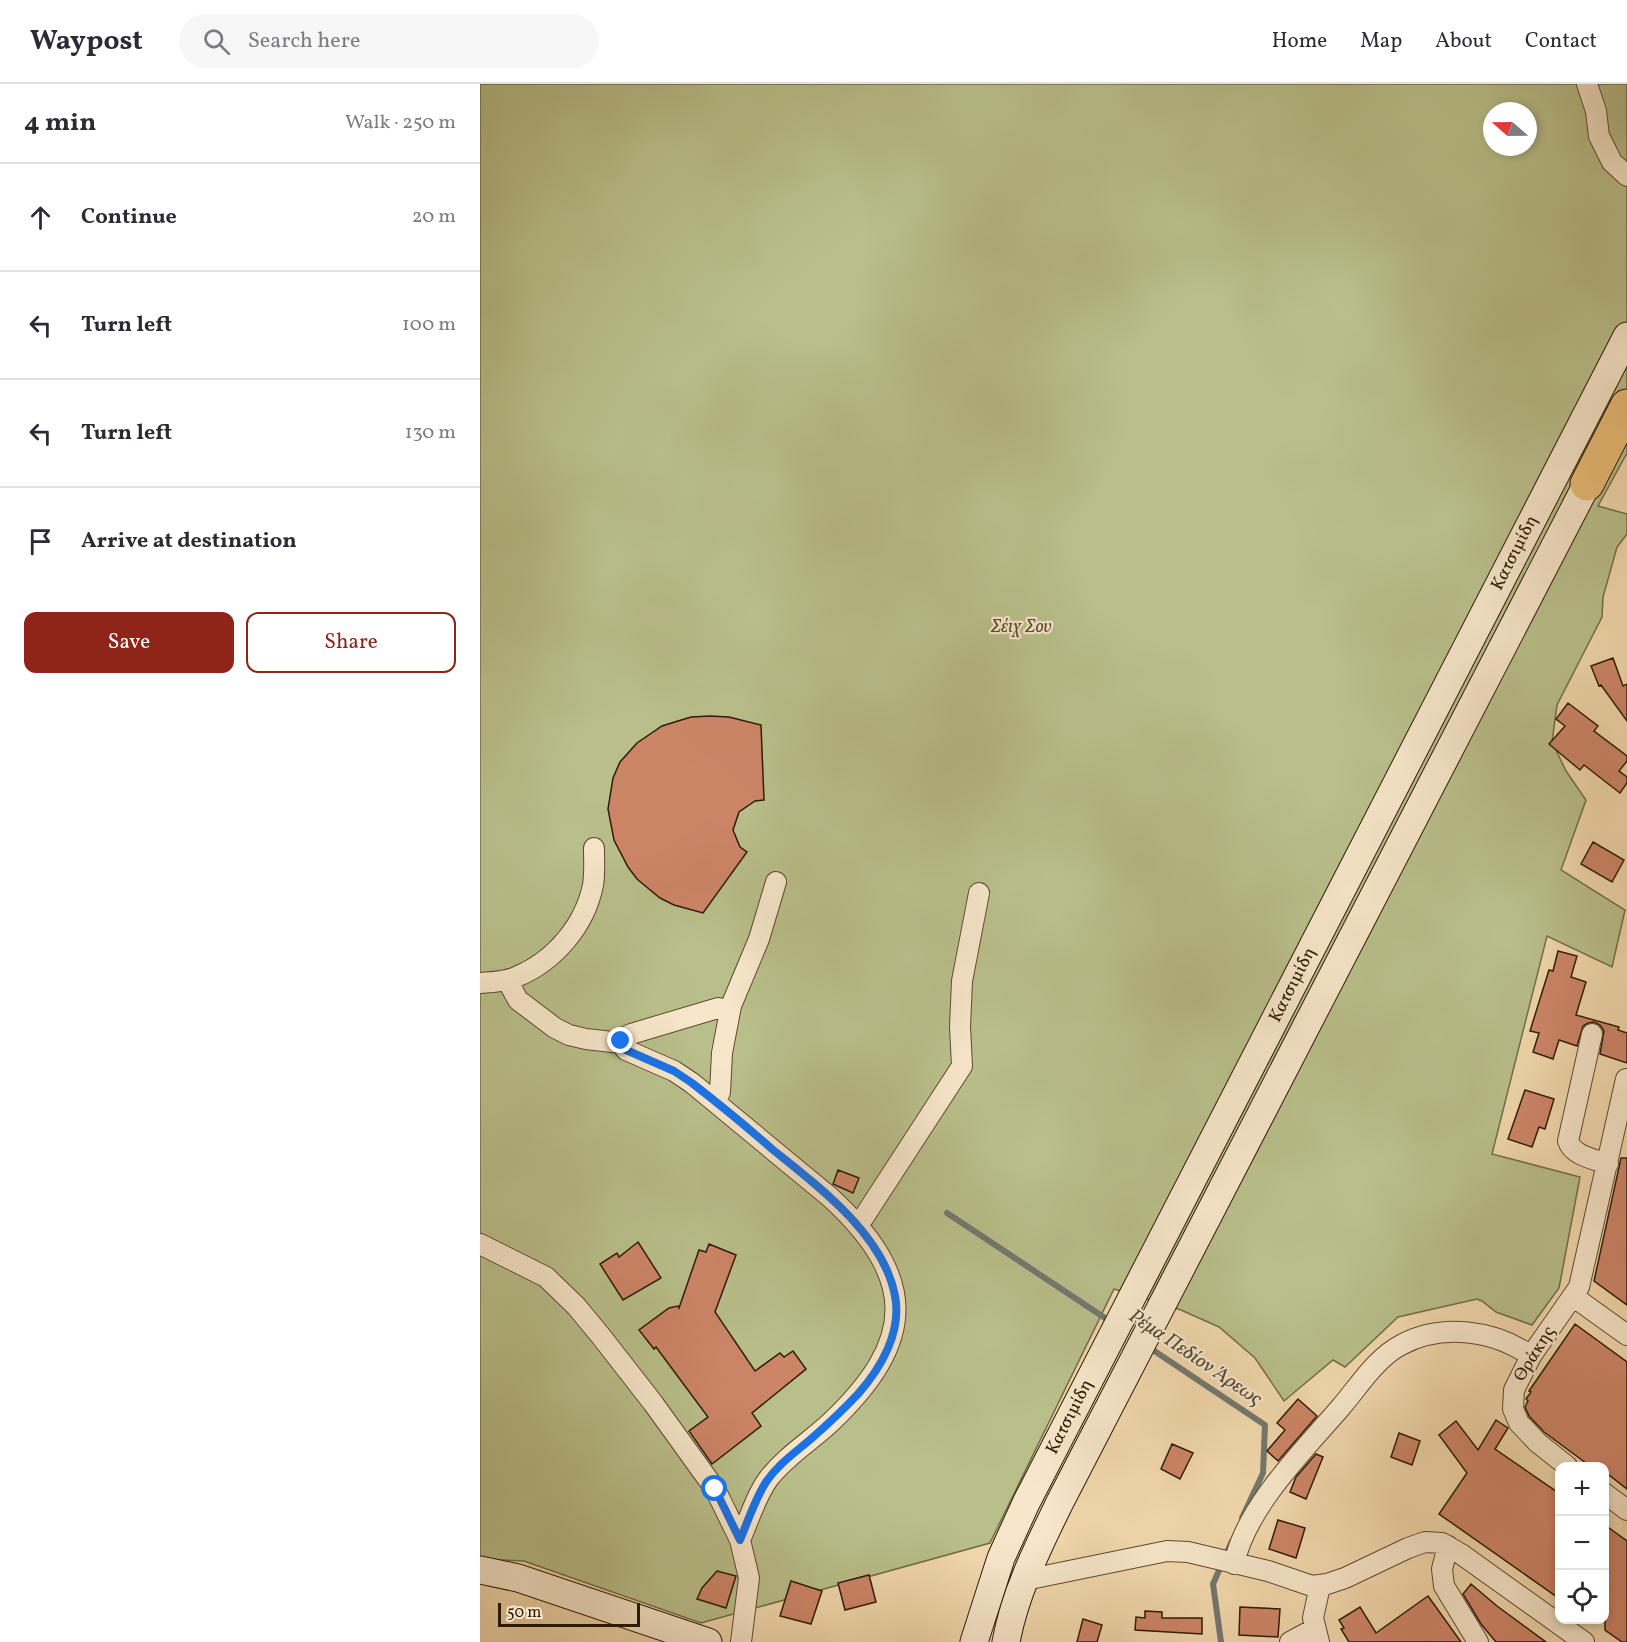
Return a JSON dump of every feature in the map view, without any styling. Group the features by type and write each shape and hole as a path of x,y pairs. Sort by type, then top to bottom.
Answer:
{"highway":[{"path":"1587,483 1627,406"}],"main road":[{"name":"Κατσιμίδη","path":"974,1642 990,1587 1010,1537 1130,1299 1627,336"},
{"name":"Κατσιμίδη","path":"1006,1642 1014,1607 1060,1502 1587,483"},
{"path":"480,1570 518,1578 708,1642"}],"street":[{"path":"1587,84 1596,111 1599,136 1612,162 1627,176"},
{"path":"480,983 517,977 549,957 575,928 585,912 593,885 594,848"},
{"path":"716,1102 720,1092 722,1053 731,1006 759,939 776,882"},
{"path":"858,1226 962,1066 960,1027 962,981 980,893"},
{"path":"507,980 518,1000 555,1028 578,1037 621,1044 626,1050 681,1075 716,1102 831,1198 858,1226 883,1263 894,1289 896,1316 890,1343 876,1369 860,1392 830,1423 778,1467 766,1482 740,1540"},
{"path":"621,1044 623,1038 631,1034 718,1008 727,1010 731,1006"},
{"path":"1592,1034 1568,1141 1577,1152 1608,1164"},
{"name":"Θράκης","path":"1561,1462 1519,1423 1513,1409 1514,1390 1531,1356 1574,1297 1582,1278 1608,1164 1620,1143 1626,1079"},
{"path":"480,1244 546,1278 576,1306 699,1464 715,1489 740,1540 749,1578 741,1642"},
{"path":"1574,1297 1627,1335"},
{"path":"1226,1562 1283,1474 1378,1363 1398,1346 1436,1334 1470,1333 1507,1342 1531,1356"},
{"path":"1609,1497 1627,1510"},
{"path":"1025,1580 1167,1551 1188,1552 1268,1571 1303,1584 1320,1586 1361,1571 1418,1543 1442,1544 1584,1642"},
{"path":"1442,1544 1444,1586 1478,1642"},
{"path":"1290,1642 1316,1635 1314,1608 1320,1586"}],"green space":[{"name":"Σέιχ Σου","path":"480,84 1627,84 1627,453 1598,506 1627,514 1627,534 1617,547 1603,597 1602,617 1557,705 1552,742 1566,771 1586,800 1561,870 1625,910 1612,967 1547,936 1492,1154 1580,1177 1559,1288 1532,1325 1496,1312 1477,1299 1398,1317 1345,1367 1333,1360 1284,1401 1255,1358 1219,1327 1181,1310 1114,1289 990,1543 701,1623 524,1561 480,1559"}],"building":[{"path":"1613,658 1623,686 1627,684 1627,721 1601,685 1599,686 1591,666"},
{"path":"1568,703 1598,726 1594,731 1627,756 1627,761 1619,771 1627,777 1627,783 1620,793 1584,765 1580,770 1549,744 1565,726 1556,719"},
{"path":"691,717 729,717 761,725 764,800 755,801 739,812 733,830 740,847 747,852 703,913 674,905 660,898 637,879 614,840 608,809 613,778 620,762 637,743 662,726"},
{"path":"1593,842 1624,860 1612,882 1581,864"},
{"path":"1558,951 1577,956 1571,977 1586,982 1576,1015 1619,1027 1618,1030 1627,1033 1627,1063 1600,1054 1604,1031 1594,1022 1583,1026 1577,1046 1559,1040 1553,1059 1533,1052 1539,1033 1530,1031 1549,970 1553,971"},
{"path":"1525,1090 1554,1099 1545,1129 1539,1127 1532,1147 1508,1139"},
{"path":"1621,1158 1627,1158 1627,1305 1594,1281"},
{"path":"838,1170 859,1178 853,1193 833,1184"},
{"path":"638,1242 661,1278 623,1300 600,1264 617,1253 619,1257"},
{"path":"709,1244 736,1255 715,1312 755,1371 780,1353 784,1357 793,1351 806,1369 752,1413 761,1426 712,1464 689,1431 708,1417 656,1347 654,1349 639,1330 669,1308 678,1306 679,1308 699,1250 706,1252"},
{"path":"1575,1324 1627,1362 1627,1489 1609,1475 1609,1462 1585,1462 1544,1432 1529,1416 1525,1407 1528,1401 1526,1399 1531,1392 1529,1391"},
{"path":"1298,1399 1317,1416 1278,1461 1267,1451 1285,1430 1277,1423"},
{"path":"1496,1420 1508,1428 1495,1449 1555,1491 1555,1595 1439,1514 1467,1473 1439,1435 1456,1421 1478,1450"},
{"path":"1399,1433 1420,1441 1412,1465 1391,1457"},
{"path":"1172,1444 1193,1453 1180,1479 1161,1469"},
{"path":"1316,1454 1323,1457 1306,1499 1290,1492 1296,1477"},
{"path":"1278,1520 1305,1528 1296,1558 1269,1549"},
{"path":"1609,1528 1627,1541 1627,1642 1622,1642 1605,1630 1605,1624 1609,1624"},
{"path":"717,1571 736,1576 726,1608 697,1599 702,1588"},
{"path":"869,1575 876,1602 845,1610 838,1583"},
{"path":"791,1581 822,1591 811,1624 780,1616"},
{"path":"1471,1584 1546,1642 1496,1642 1481,1624 1463,1594"},
{"path":"1428,1596 1461,1642 1349,1642 1341,1629 1344,1628 1339,1620 1360,1607 1376,1633"},
{"path":"1240,1607 1280,1609 1278,1637 1239,1635"},
{"path":"1145,1611 1162,1612 1162,1618 1202,1618 1202,1634 1135,1630 1136,1617 1145,1618"},
{"path":"1083,1619 1102,1625 1097,1642 1077,1642"}],"waterway":[{"name":"Ρέμα Πεδίον Άρεως","path":"947,1213 1111,1322"},
{"name":"Ρέμα Πεδίον Άρεως","path":"1147,1346 1265,1425 1263,1473 1242,1518"},
{"name":"Ρέμα Πεδίον Άρεως","path":"1221,1642 1213,1584 1232,1541"}],"route":[{"path":"621,1041 626,1050 674,1071 692,1083 831,1198 858,1226 875,1249 886,1269 896,1296 893,1334 885,1354 869,1380 830,1423 771,1475 762,1489 740,1540 715,1489"}]}
